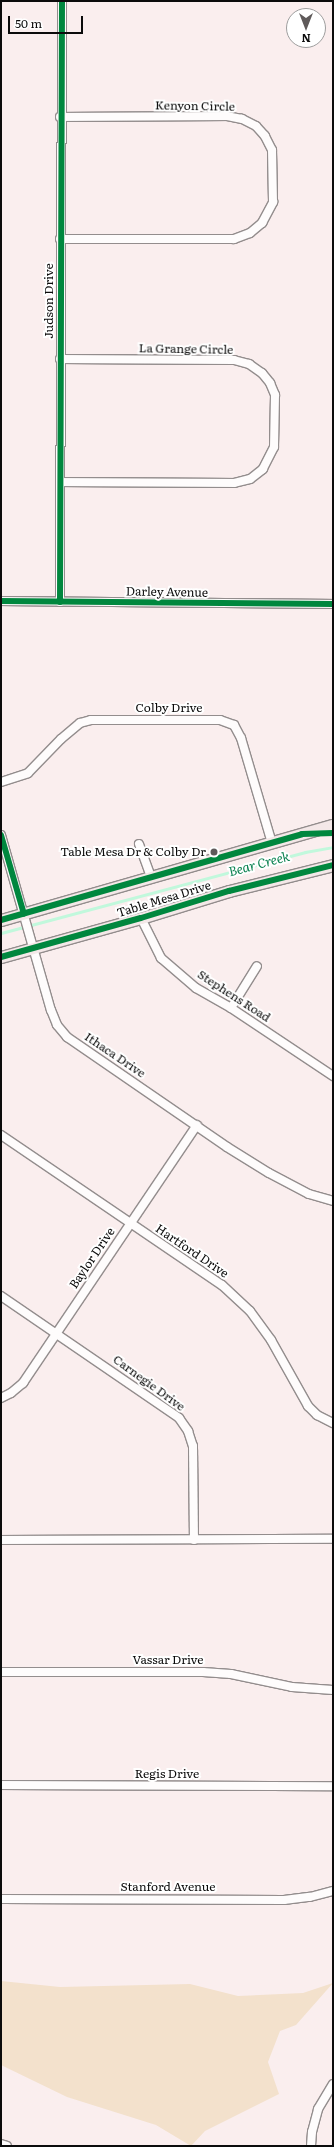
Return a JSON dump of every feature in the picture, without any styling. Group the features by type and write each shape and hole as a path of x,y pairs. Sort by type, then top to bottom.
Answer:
{"street":[{"name":"Judson Drive","path":"60,602 60,116 62,1"},
{"name":"Kenyon Circle","path":"60,116 227,116 242,119 256,126 265,136 272,150 272,202 262,223 250,233 234,239 60,238"},
{"name":"La Grange Circle","path":"60,360 234,360 249,364 262,373 270,383 275,395 274,447 263,469 250,479 234,483 60,482"},
{"name":"Darley Avenue","path":"1,602 333,604"},
{"name":"Colby Drive","path":"1,782 28,773 61,739 80,723 91,720 220,720 234,725 241,738 272,843"},
{"name":"Table Mesa Drive","path":"1,920 25,918 151,877 333,825"},
{"name":"Table Mesa Drive","path":"302,834 333,833"},
{"name":"Ithaca Drive","path":"1,835 25,918 32,949 57,1025 67,1037 197,1124 227,1147 269,1173 309,1194 333,1201"},
{"name":"Table Mesa Drive","path":"140,844 151,877"},
{"name":"Table Mesa Drive","path":"1,957 141,918 229,891 333,865"},
{"name":"Stephens Road","path":"141,918 161,958 196,988 231,1008 333,1076"},
{"path":"231,1008 257,966"},
{"name":"Baylor Drive","path":"1,1398 11,1394 23,1383 197,1124"},
{"name":"Hartford Drive","path":"1,1135 206,1274 250,1311 271,1340 308,1406 317,1414 333,1423"},
{"name":"Carnegie Drive","path":"1,1296 56,1332 179,1418 188,1431 193,1446 194,1540"},
{"path":"1,1540 333,1539"},
{"name":"Vassar Drive","path":"1,1672 203,1672 231,1674 292,1687 333,1690"},
{"name":"Regis Drive","path":"1,1785 333,1786"},
{"name":"Stanford Avenue","path":"1,1899 284,1900 310,1897 333,1891"},
{"path":"311,2146 312,2132 318,2109 333,2084"},
{"path":"1,2144 7,2146"}],"shaded area":[{"path":"1,1981 60,1987 190,1984 238,1996 303,1993 333,1983 296,2025 280,2031 268,2062 279,2094 205,2131 191,2146 156,2125 67,2097 1,2065"}],"waterway":[{"name":"Bear Creek","path":"1,933 305,852 333,847"}],"cycle path":[{"path":"60,602 62,1"},
{"path":"1,601 333,604"},
{"path":"1,920 302,834 333,833"},
{"path":"1,835 24,914"},
{"path":"1,957 141,918 229,891 333,865"}],"place":[{"name":"Table Mesa Dr & Colby Dr","path":"214,852"}]}
